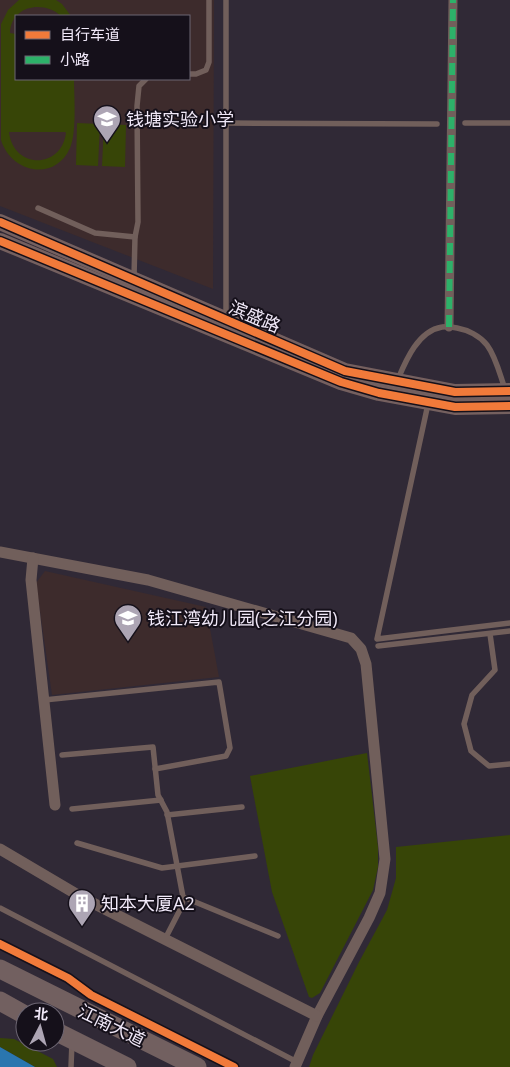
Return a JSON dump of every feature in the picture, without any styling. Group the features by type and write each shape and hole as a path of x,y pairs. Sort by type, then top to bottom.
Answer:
{"main road":[{"name":"滨盛路","path":"0,222 345,371 455,392 509,396"},
{"name":"滨盛路","path":"0,241 341,382 379,393 455,407 509,396"},
{"name":"江南大道","path":"0,969 197,1067"},
{"path":"0,1001 15,1009"},
{"name":"江南大道","path":"65,1036 127,1067"}],"street":[{"path":"449,327 453,0"},
{"path":"0,552 148,580 351,638 361,649 366,664 385,859 380,893 317,1016 296,1064"},
{"path":"33,558 31,580 55,805"},
{"path":"0,849 83,898 317,1016"}],"lane":[{"path":"190,74 206,70 209,62 209,0"},
{"path":"226,0 226,319"},
{"path":"134,279 134,237 138,222 137,106 139,86 145,80"},
{"path":"226,123 437,124"},
{"path":"465,123 510,123"},
{"path":"38,208 95,233 134,237"},
{"path":"397,382 406,360 421,339 432,330 449,327 463,329 476,336 487,346 509,396"},
{"path":"428,402 377,639 510,623"},
{"path":"378,646 510,631"},
{"path":"490,634 495,670 472,695 464,724 471,751 489,766 510,764"},
{"path":"44,700 219,682 230,748 226,756 155,769"},
{"path":"62,756 153,747 158,795 168,815 183,897 182,906 164,939"},
{"path":"72,809 161,800"},
{"path":"168,815 242,807"},
{"path":"78,843 162,868 255,856"},
{"path":"183,897 278,936"},
{"path":"0,908 296,1064"},
{"path":"71,1067 72,1040"}],"shaded area":[{"name":"钱塘实验小学","path":"0,0 214,0 213,289 0,206"},
{"name":"钱江湾幼儿园(之江分园)","path":"45,571 206,607 219,677 52,695 36,583"}],"green space":[{"path":"19,0 56,0 62,4 70,15 60,15 46,8 30,8 15,15 10,33 15,34 15,80 74,80 75,104 72,141 63,159 54,166 34,169 23,166 6,151 1,140 1,24 8,10","holes":["9,132 66,133 62,145 56,154 47,159 37,160 27,158 19,153 12,144"]},
{"path":"77,123 100,124 98,166 76,165"},
{"path":"104,124 126,125 125,167 102,166"},
{"path":"367,753 378,847 378,867 373,890 320,993 312,998 309,997 272,892 250,776"},
{"path":"510,835 510,1067 309,1067 313,1055 359,962 387,910 396,878 396,847"},
{"path":"0,1038 14,1039 15,1052 39,1052 53,1059 57,1067 35,1067 0,1047"}],"water":[{"path":"0,1047 35,1067 0,1067"}],"marked path":[{"path":"449,327 453,0"}],"cycle path":[{"path":"0,222 345,371 455,392 510,391"},
{"path":"0,241 341,382 379,393 455,407 510,406"},
{"path":"0,944 68,978 91,995 234,1067"}],"place":[{"name":"钱塘实验小学","path":"107,143"},
{"name":"钱江湾幼儿园(之江分园)","path":"128,642"},
{"name":"知本大厦A2","path":"82,927"}]}
